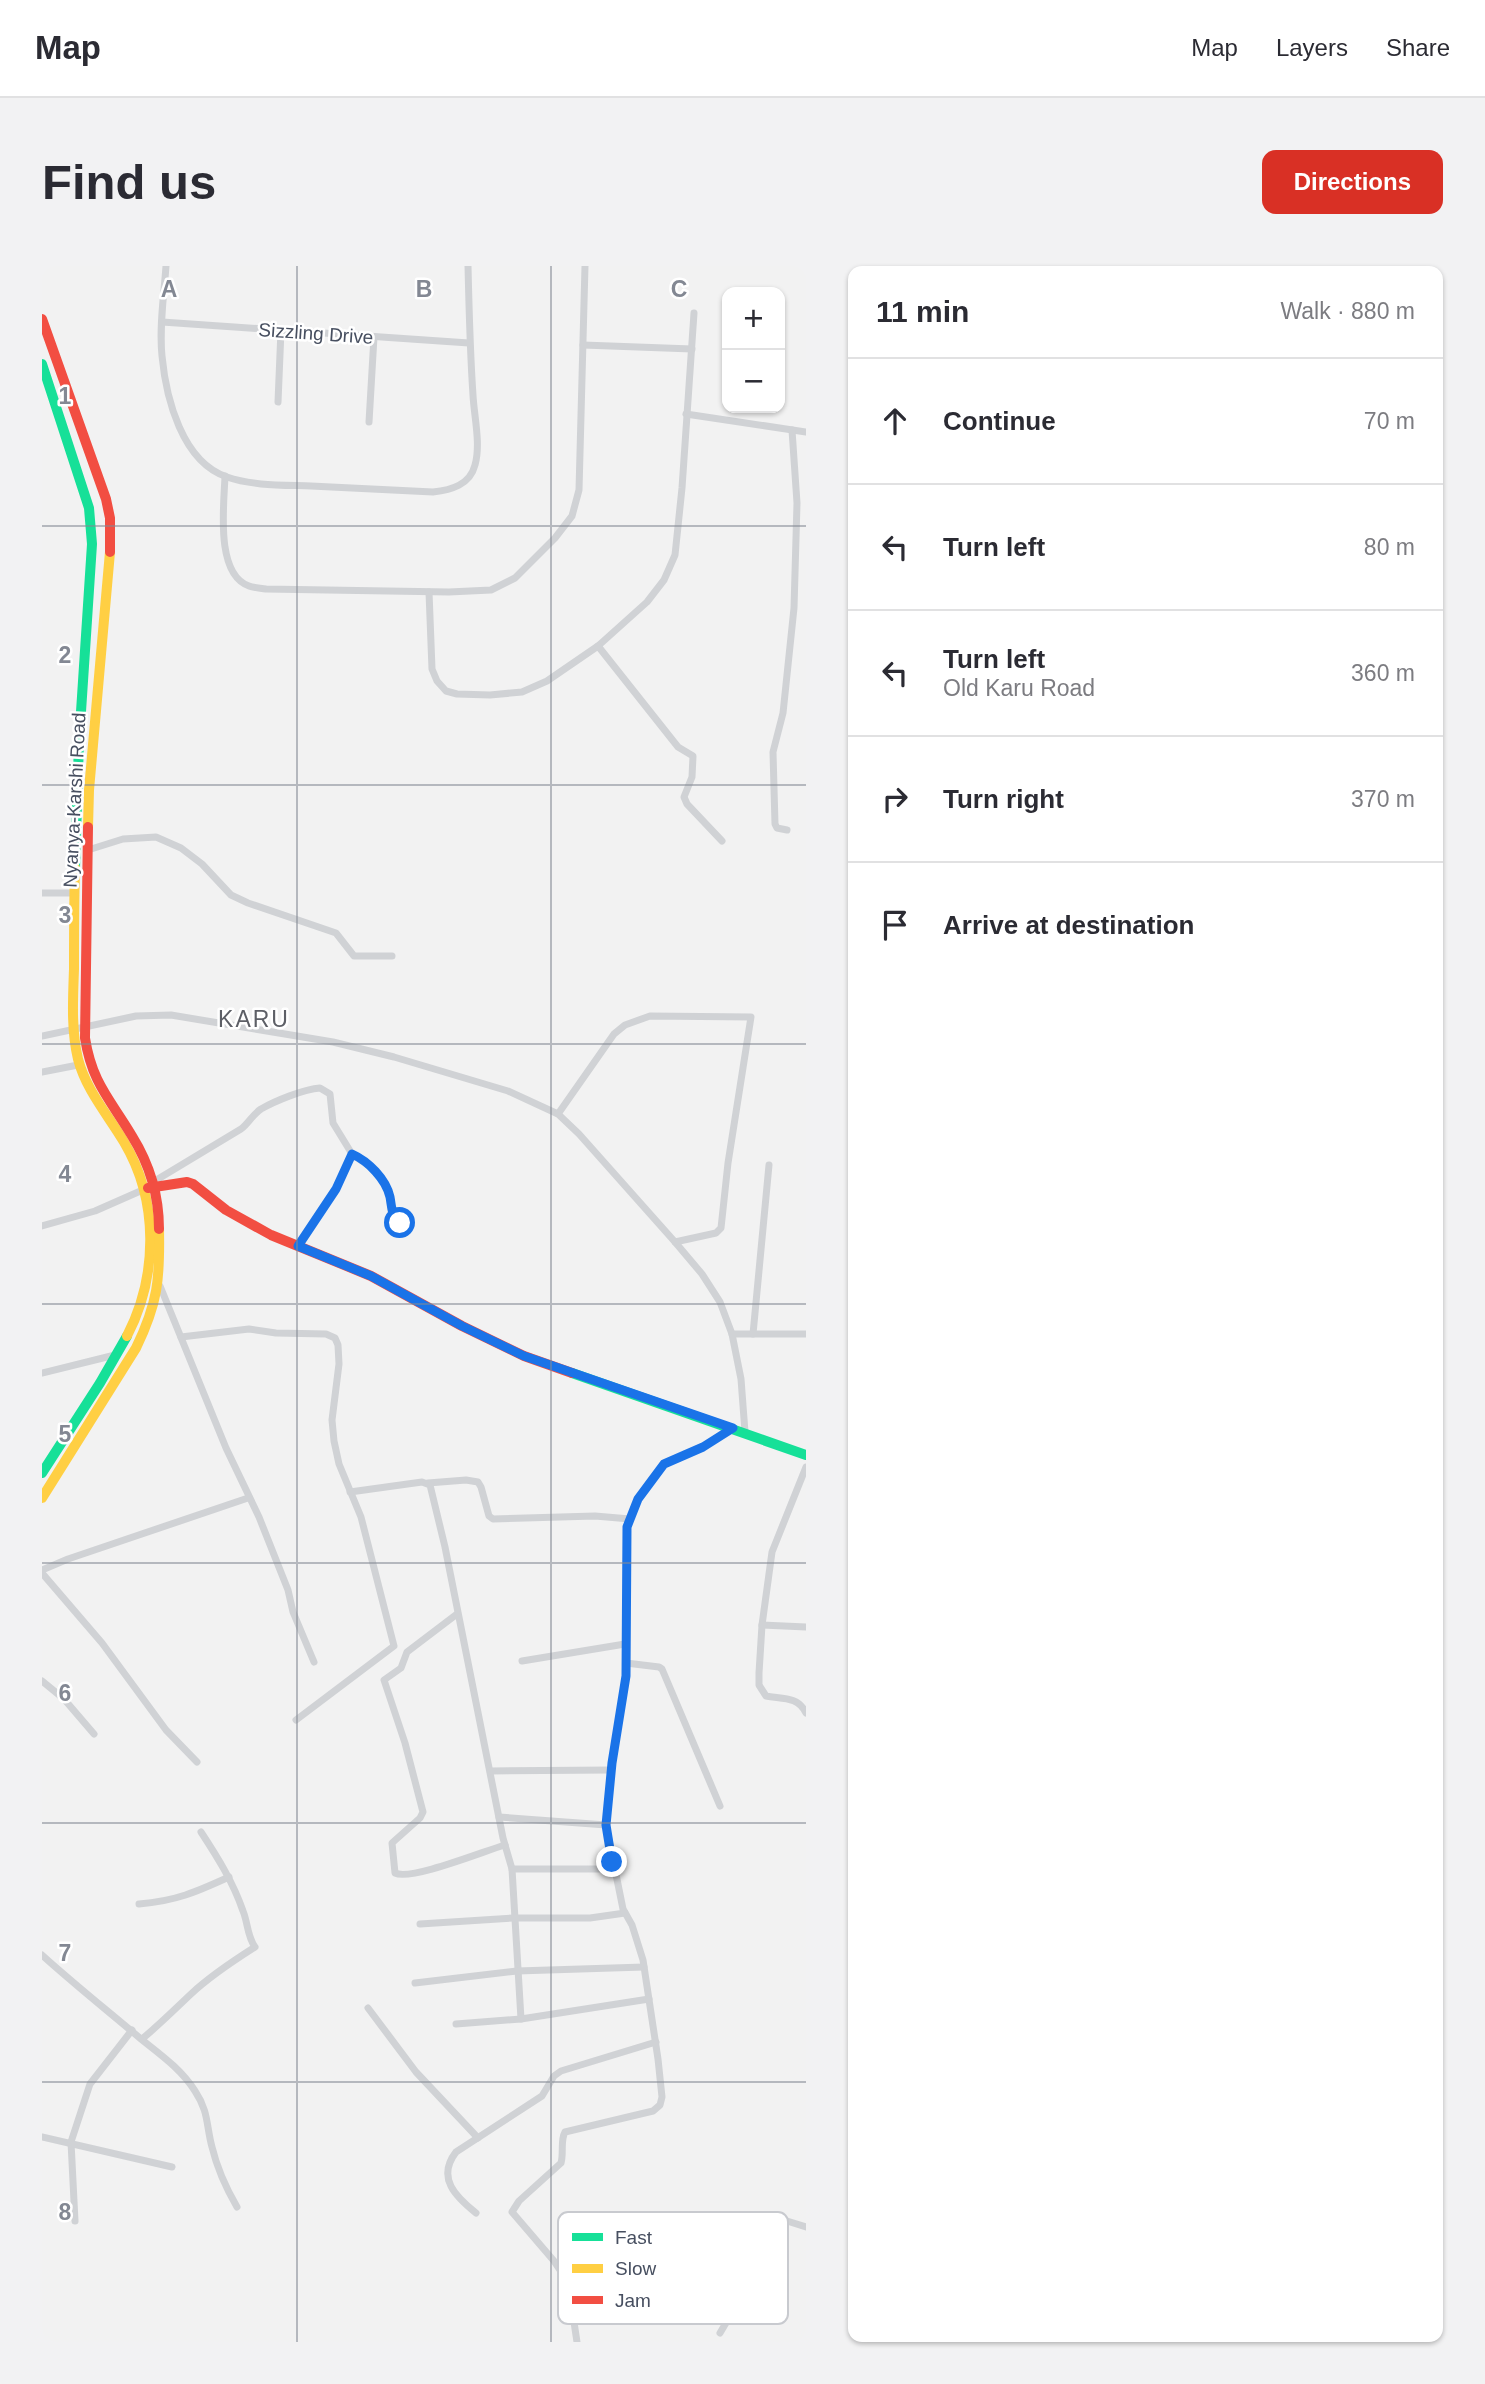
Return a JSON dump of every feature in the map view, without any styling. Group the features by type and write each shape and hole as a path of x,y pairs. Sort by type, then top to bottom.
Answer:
{"main road":[{"name":"Nyanya-Karshi Road","path":"42,319 106,499 110,518 109,585 97,691 78,1065 101,1108 151,1185 147,1276 131,1328 42,1473"},
{"name":"Nyanya-Karshi Road","path":"42,364 89,508 92,544 76,781 74,893 79,1028 96,1080 146,1162 160,1225 161,1258 156,1300 147,1326 42,1498"},
{"path":"151,1185 187,1182 198,1186 226,1210 271,1236 371,1276 462,1326 524,1356 806,1455"}],"street":[{"path":"166,266 162,354 167,387 190,447 206,464 225,476 257,483 433,492 451,489 466,482 475,466 468,266"},
{"path":"225,476 223,531 226,555 235,575 247,586 266,589 429,592 491,590 516,578 555,538 572,516 579,489 585,266"},
{"path":"429,592 432,669 437,681 446,691 457,694 522,692 547,681 598,646 647,602 671,568 675,555 694,313"},
{"name":"Sizzling Drive","path":"162,322 469,343"},
{"path":"278,402 281,330"},
{"path":"369,422 374,337"},
{"path":"583,345 692,349"},
{"path":"686,414 806,432"},
{"path":"787,830 777,828 775,824 772,771 773,752 783,713 794,608 797,503 792,430"},
{"path":"598,646 678,747 693,756 692,777 684,797 687,804 722,841"},
{"path":"88,850 123,839 156,837 181,848 202,864 231,895 336,933 354,956 392,956"},
{"path":"42,893 74,893"},
{"path":"42,1036 136,1016 171,1015 333,1042 394,1057 508,1091 558,1114 598,1154 675,1242 702,1274 720,1302 732,1334 741,1379 745,1432"},
{"path":"558,1114 614,1034 625,1025 650,1016 751,1017 721,1228 716,1233 675,1242"},
{"path":"42,1072 78,1065"},
{"path":"42,1227 95,1211 151,1185 247,1125 249,1119 262,1108 316,1088 324,1089 330,1094 332,1123 352,1154 371,1167 383,1181 390,1196 391,1212 400,1223"},
{"path":"298,1246 336,1189 352,1154"},
{"path":"753,1334 769,1165"},
{"path":"159,1282 248,1498 269,1541 288,1590 293,1612 314,1662"},
{"path":"181,1337 214,1331 249,1329 276,1333 326,1334 335,1338 338,1345 339,1364 332,1429 340,1464 360,1517 393,1647 296,1720"},
{"path":"732,1334 806,1334"},
{"path":"42,1373 115,1355"},
{"path":"558,2266 512,2212 519,2201 561,2163 562,2137 565,2132 653,2111 660,2105 662,2097 644,1968 632,1925 625,1913 606,1825 626,1663 627,1527 638,1499 664,1464 703,1447 733,1428"},
{"path":"806,1468 772,1552 762,1625 759,1685 766,1696 801,1703 806,1713"},
{"path":"350,1492 467,1480 478,1482 489,1516 494,1519 595,1516 630,1519"},
{"path":"428,1483 445,1547 482,1738 512,1869 521,2019"},
{"path":"197,1762 160,1723 102,1643 42,1571 68,1559 248,1498"},
{"path":"457,1614 407,1652 401,1668 384,1680 405,1743 423,1812 420,1818 392,1843 396,1873 403,1876 444,1867 482,1851 506,1845"},
{"path":"762,1625 806,1627"},
{"path":"522,1661 625,1644"},
{"path":"626,1663 662,1669 720,1806"},
{"path":"42,1681 64,1699 94,1734"},
{"path":"491,1771 611,1770"},
{"path":"499,1817 606,1825"},
{"path":"142,2039 202,1985 254,1947 248,1937 244,1913 229,1877 201,1832"},
{"path":"512,1869 614,1869"},
{"path":"139,1904 166,1902 188,1896 229,1877"},
{"path":"420,1924 513,1918 590,1919 625,1913"},
{"path":"42,1955 168,2059 195,2090 207,2114 213,2152 226,2188 237,2207"},
{"path":"415,1983 517,1971 644,1968"},
{"path":"456,2024 521,2019 649,1999"},
{"path":"368,2008 416,2072 478,2138"},
{"path":"75,2221 71,2142 90,2084 132,2031"},
{"path":"476,2213 458,2199 448,2178 450,2161 456,2152 542,2096 554,2076 561,2071 656,2042"},
{"path":"42,2137 172,2167"},
{"path":"788,2221 806,2227"},
{"path":"574,2324 577,2342"},
{"path":"720,2333 725,2324"}],"traffic: fast":[{"path":"42,364 89,508 92,544 79,742 75,868"},
{"path":"42,1473 127,1336"},
{"path":"572,1373 806,1455"}],"traffic: slow":[{"path":"88,827 110,552"},
{"path":"75,868 73,1014 78,1059 92,1092 124,1142 135,1165 149,1213 149,1264 145,1289 127,1336"},
{"path":"42,1498 136,1348 143,1332 156,1290 159,1229"}],"traffic: jam":[{"path":"42,319 106,499 110,518 110,552"},
{"path":"88,827 85,1038 97,1079 138,1147 148,1169 155,1193 159,1229"},
{"path":"148,1188 187,1182 193,1184 226,1210 271,1235 371,1276 462,1326 524,1356 572,1373"}],"district":[{"name":"KARU","path":"254,1019"}],"route":[{"path":"400,1223 391,1212 390,1196 383,1181 371,1167 352,1154 336,1189 298,1246 371,1276 462,1326 524,1356 733,1428 703,1447 664,1464 638,1499 627,1527 626,1676 612,1763 606,1825 612,1862"}]}
